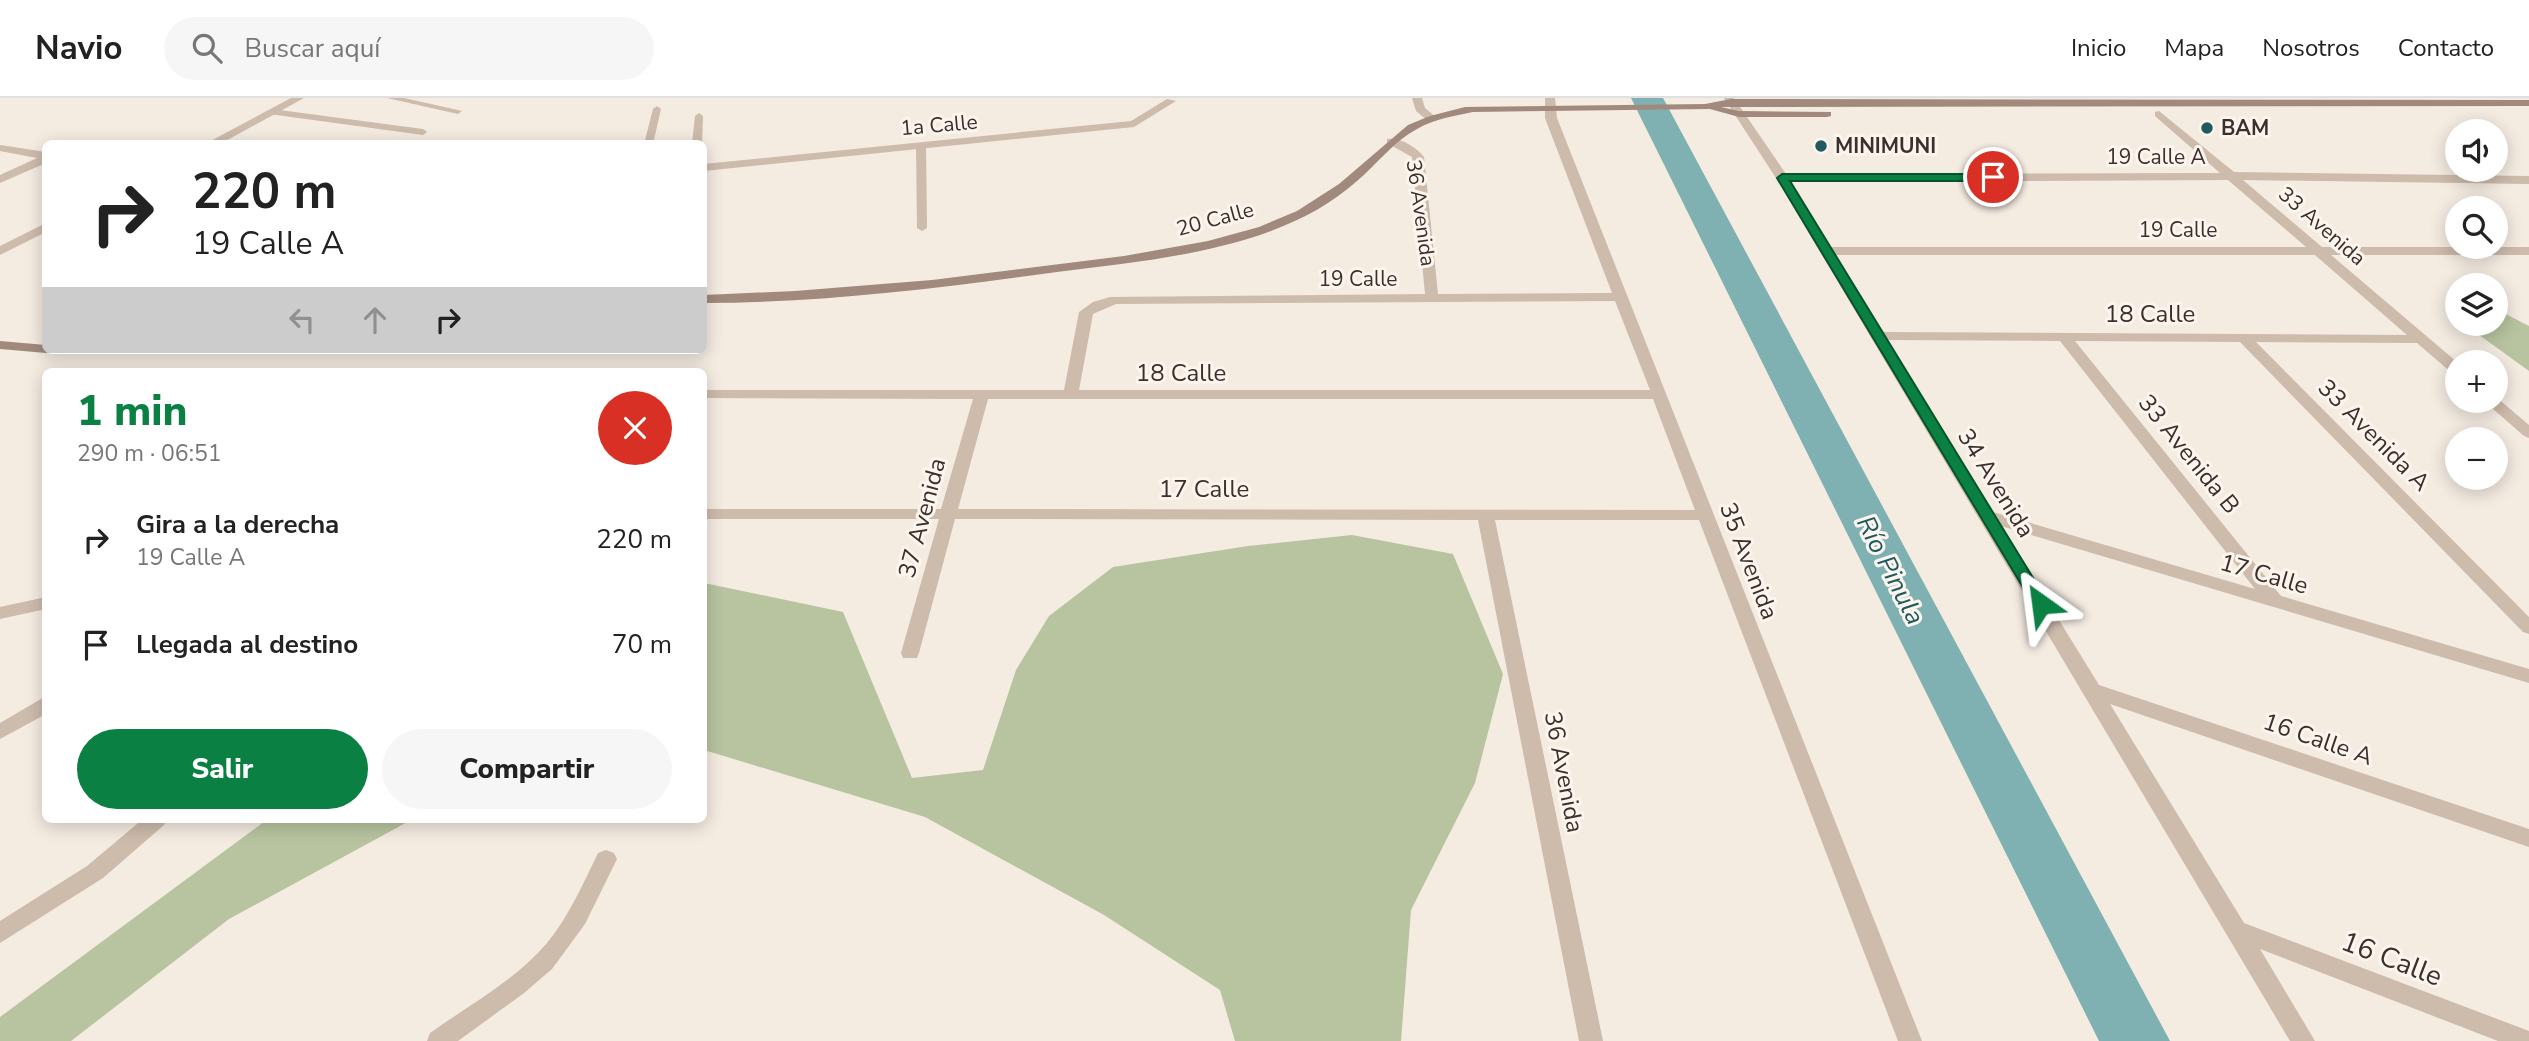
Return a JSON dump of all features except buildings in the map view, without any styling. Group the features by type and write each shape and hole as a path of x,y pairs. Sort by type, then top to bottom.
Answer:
{"main road":[{"name":"20 Calle","path":"1705,107 1730,100 1999,100 2529,115"},
{"name":"20 Calle","path":"707,299 882,289 1080,266 1227,242 1291,218 1318,204 1346,186 1391,141 1413,127 1432,119 1473,109 1550,103 1620,107 1705,107 1739,114 2099,113 2154,105 2310,101 2469,100 2529,103"},
{"path":"2,344 42,349"}],"street":[{"path":"218,140 299,98"},
{"path":"1417,98 1420,108 1432,119"},
{"name":"34 Avenida","path":"1730,100 1782,178 2303,1041"},
{"name":"1a Calle","path":"707,168 1134,124 1171,101"},
{"name":"35 Avenida","path":"1550,103 1551,118 1619,297 1910,1041"},
{"name":"33 Avenida","path":"2154,105 2445,360"},
{"name":"36 Avenida","path":"1391,141 1413,151 1418,157 1432,300"},
{"path":"0,148 42,156"},
{"path":"0,179 42,159"},
{"name":"19 Calle A","path":"1782,178 2234,176 2529,180"},
{"path":"0,251 42,231"},
{"name":"19 Calle","path":"1826,251 2529,251"},
{"name":"19 Calle","path":"1071,396 1086,312 1098,304 1125,298 1432,300 1619,297"},
{"name":"18 Calle","path":"1878,336 2421,339"},
{"name":"33 Avenida B","path":"2064,337 2276,603"},
{"name":"33 Avenida A","path":"2243,337 2529,628"},
{"name":"18 Calle","path":"707,394 1658,395"},
{"name":"37 Avenida","path":"910,653 981,396"},
{"path":"2506,413 2529,433"},
{"name":"17 Calle","path":"707,513 1705,515"},
{"name":"36 Avenida","path":"1485,514 1591,1041"},
{"name":"17 Calle","path":"1987,516 2529,676"},
{"path":"0,613 42,604"},
{"name":"16 Calle A","path":"2091,690 2529,838"},
{"path":"0,732 42,706"},
{"path":"0,933 95,872 152,823"},
{"path":"439,1041 520,981 553,952 582,910 606,859"},
{"name":"16 Calle","path":"2236,930 2527,1041"}],"lane":[{"path":"391,98 458,111"},
{"path":"649,140 657,109"},
{"path":"272,112 424,132"},
{"path":"697,140 699,116"},
{"path":"921,146 922,228"}],"green space":[{"path":"2508,315 2529,326 2529,371 2508,356 2508,350 2500,350 2481,336 2508,336"},
{"path":"1352,535 1453,554 1503,674 1475,783 1411,910 1401,1041 1235,1041 1220,990 1104,915 925,817 707,751 707,584 843,612 912,778 983,770 1016,670 1049,616 1113,567 1248,546"},
{"path":"263,823 406,823 229,919 71,1041 0,1041 0,1017"}],"waterway":[{"name":"Río Pinula","path":"1647,98 2135,1041"}],"place":[{"name":"BAM","path":"2207,128"},
{"name":"MINIMUNI","path":"1821,146"}],"route":[{"path":"1993,177 1782,178 2041,604"}]}
